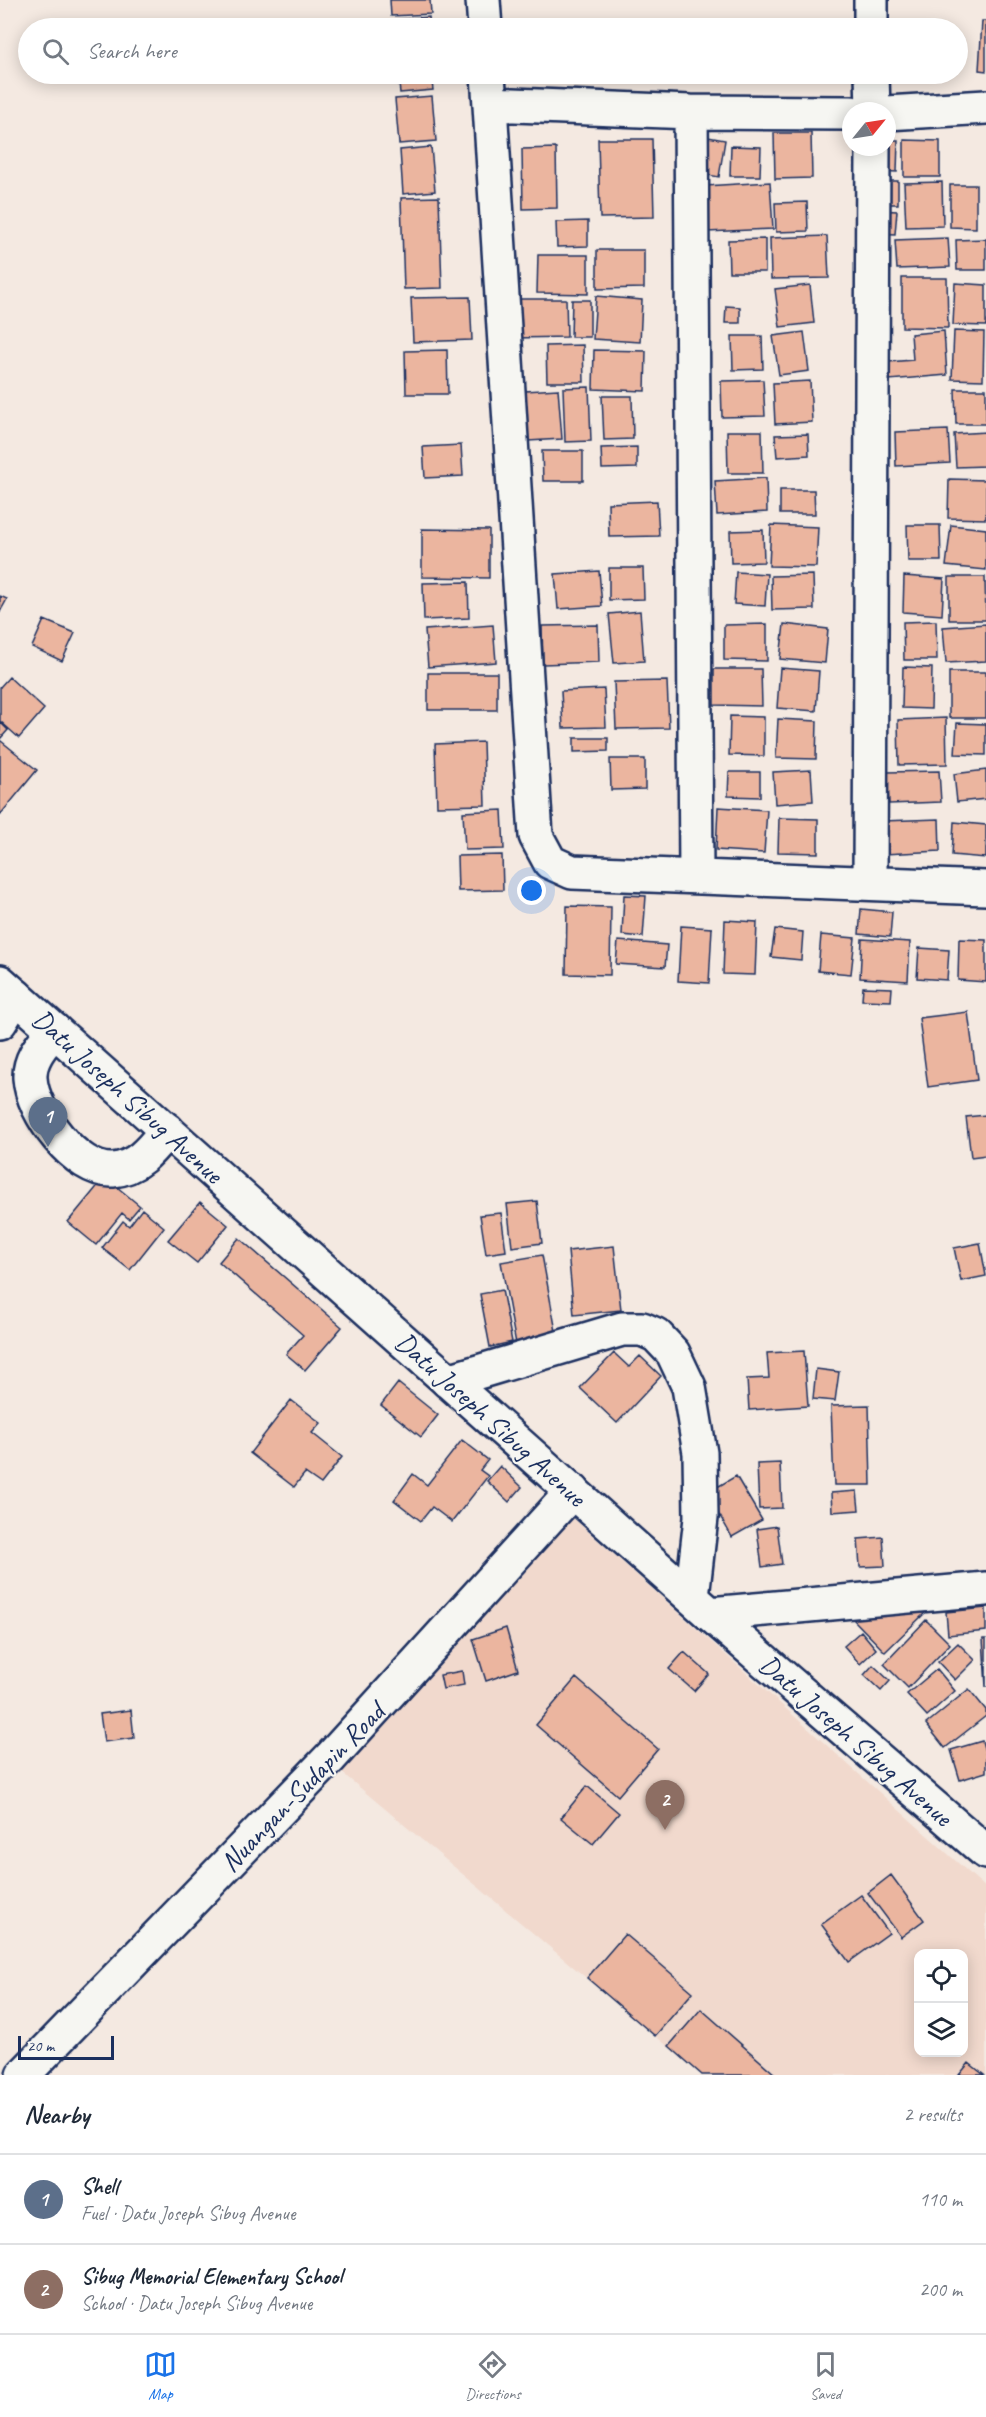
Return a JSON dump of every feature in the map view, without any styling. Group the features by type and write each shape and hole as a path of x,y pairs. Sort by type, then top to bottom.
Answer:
{"street":[{"path":"483,0 484,18"},
{"path":"871,0 871,18"},
{"path":"872,84 873,102"},
{"path":"842,113 691,112 489,89 536,836 550,862 572,872 986,888"},
{"path":"896,112 986,107"},
{"path":"691,112 696,877"},
{"path":"870,883 873,156"},
{"name":"Datu Joseph Sibug Avenue","path":"5,1000 54,1030 701,1605 986,1852"},
{"path":"54,1030 34,1056 30,1077 36,1103 45,1119 74,1152 96,1167 114,1170 132,1164 146,1155 167,1130"},
{"path":"448,1381 622,1329 642,1329 656,1335 673,1353 689,1387 700,1453 701,1605 986,1589"},
{"name":"Nuangan-Sudapin Road","path":"23,2075 331,1757 573,1491"}],"shaded area":[{"path":"572,1517 986,1888 986,2075 702,2075 340,1771"}],"building":[{"path":"390,0 430,0 431,14 391,16"},
{"path":"982,21 986,21 986,71 979,70"},
{"path":"399,84 432,84 433,90 400,93"},
{"path":"432,96 436,141 399,144 395,99"},
{"path":"774,133 811,133 812,178 775,179"},
{"path":"708,137 725,140 719,177 702,174"},
{"path":"598,139 652,139 654,217 600,218"},
{"path":"896,140 898,140 897,172 878,171 882,156 896,156"},
{"path":"904,140 940,141 940,177 904,177"},
{"path":"731,146 761,147 760,176 730,176"},
{"path":"431,147 435,191 403,194 400,150"},
{"path":"556,148 557,208 523,209 522,149"},
{"path":"878,181 898,181 898,204 878,204"},
{"path":"770,182 773,229 707,232 705,186"},
{"path":"942,182 943,226 906,227 904,183"},
{"path":"950,185 976,185 976,228 950,227"},
{"path":"439,197 442,288 404,289 401,198"},
{"path":"807,202 808,231 776,232 775,203"},
{"path":"877,210 897,211 895,234 876,233"},
{"path":"588,221 588,246 557,247 556,222"},
{"path":"827,236 829,278 771,279 770,238"},
{"path":"948,238 950,267 897,269 895,240"},
{"path":"765,239 765,272 729,272 728,240"},
{"path":"986,239 986,270 957,270 956,240"},
{"path":"597,250 644,250 644,288 597,289"},
{"path":"538,255 588,255 588,294 537,293"},
{"path":"902,278 947,278 948,328 902,327"},
{"path":"955,283 986,285 986,326 953,325"},
{"path":"810,285 814,323 780,327 775,289"},
{"path":"596,296 642,300 640,342 593,339"},
{"path":"470,297 472,340 413,342 411,298"},
{"path":"513,299 566,299 567,337 514,338"},
{"path":"572,300 590,300 590,337 571,337"},
{"path":"726,306 740,307 740,323 725,323"},
{"path":"944,331 947,375 889,380 888,362 913,360 911,334"},
{"path":"954,331 984,332 983,380 952,379"},
{"path":"804,332 809,371 779,375 773,336"},
{"path":"732,336 762,336 763,369 733,370"},
{"path":"583,345 584,382 547,382 546,346"},
{"path":"447,350 448,394 406,394 405,351"},
{"path":"594,350 646,351 645,391 593,389"},
{"path":"763,380 765,416 722,417 721,381"},
{"path":"810,381 812,422 775,424 773,383"},
{"path":"589,387 591,441 565,442 563,388"},
{"path":"558,389 562,439 528,441 525,391"},
{"path":"955,389 986,389 986,424 956,424"},
{"path":"602,396 632,396 633,439 604,440"},
{"path":"948,430 950,463 896,466 895,432"},
{"path":"727,431 762,431 763,473 728,473"},
{"path":"986,432 986,466 956,467 954,434"},
{"path":"808,434 809,455 777,457 775,435"},
{"path":"461,445 463,476 425,478 423,447"},
{"path":"637,447 637,468 602,469 601,448"},
{"path":"542,451 583,451 583,481 543,481"},
{"path":"766,478 767,512 717,515 715,481"},
{"path":"949,479 986,480 986,519 948,518"},
{"path":"780,490 814,490 815,514 780,514"},
{"path":"657,501 659,536 609,537 608,503"},
{"path":"771,525 818,527 816,567 769,566"},
{"path":"907,525 940,525 941,561 908,561"},
{"path":"951,525 986,529 986,570 946,566"},
{"path":"422,529 489,530 489,578 422,577"},
{"path":"763,530 764,562 731,563 730,531"},
{"path":"609,568 643,568 644,599 609,600"},
{"path":"599,571 602,606 558,609 555,574"},
{"path":"736,572 767,574 765,606 734,604"},
{"path":"813,575 814,609 772,610 771,576"},
{"path":"904,576 944,579 942,615 903,612"},
{"path":"949,577 985,577 986,620 949,620"},
{"path":"468,582 469,618 424,620 423,583"},
{"path":"0,596 7,599 0,612"},
{"path":"640,611 644,661 614,663 609,614"},
{"path":"44,620 75,633 62,661 32,647"},
{"path":"936,621 937,660 904,660 903,622"},
{"path":"767,624 767,661 724,660 724,625"},
{"path":"784,624 828,629 825,663 780,659"},
{"path":"986,624 986,661 946,663 943,627"},
{"path":"493,625 496,662 428,667 425,630"},
{"path":"598,625 599,662 543,664 542,626"},
{"path":"903,667 932,668 931,709 902,708"},
{"path":"780,668 819,671 816,711 777,708"},
{"path":"714,669 761,669 762,706 714,705"},
{"path":"949,672 986,672 986,718 949,718"},
{"path":"428,673 497,673 497,710 428,710"},
{"path":"9,677 44,709 19,738 0,721 0,687"},
{"path":"667,681 669,728 616,729 614,682"},
{"path":"604,689 606,727 563,728 561,691"},
{"path":"730,716 764,717 764,756 729,755"},
{"path":"946,718 947,764 899,765 898,720"},
{"path":"778,719 817,721 816,759 776,758"},
{"path":"0,722 8,730 0,739"},
{"path":"957,723 986,724 986,755 955,754"},
{"path":"574,738 608,738 608,751 574,752"},
{"path":"0,742 37,770 0,815"},
{"path":"483,742 485,805 437,806 435,744"},
{"path":"610,759 645,759 645,789 611,790"},
{"path":"811,770 813,801 775,804 773,772"},
{"path":"986,770 986,799 957,802 954,774"},
{"path":"939,771 941,802 889,804 887,772"},
{"path":"729,772 760,772 760,797 728,796"},
{"path":"718,807 767,810 764,853 716,850"},
{"path":"502,810 504,849 465,850 463,812"},
{"path":"779,818 818,819 818,853 778,852"},
{"path":"939,819 940,851 884,854 882,821"},
{"path":"954,822 986,825 986,858 952,855"},
{"path":"502,855 503,890 458,891 457,856"},
{"path":"624,895 646,896 643,937 622,935"},
{"path":"567,906 611,907 610,975 566,974"},
{"path":"861,909 892,912 890,937 859,934"},
{"path":"725,920 757,922 755,975 723,974"},
{"path":"681,926 712,928 709,983 678,981"},
{"path":"775,929 803,932 801,960 771,957"},
{"path":"821,935 855,938 851,974 818,971"},
{"path":"862,939 910,942 908,981 860,978"},
{"path":"959,939 986,940 986,982 958,980"},
{"path":"618,941 667,945 665,967 616,964"},
{"path":"919,948 949,950 947,980 917,978"},
{"path":"863,987 892,988 891,1001 862,1000"},
{"path":"968,1012 977,1080 928,1087 919,1018"},
{"path":"986,1115 986,1155 971,1157 966,1117"},
{"path":"105,1177 140,1206 129,1219 122,1213 96,1245 68,1222"},
{"path":"537,1201 542,1243 512,1247 507,1204"},
{"path":"200,1202 228,1225 197,1263 168,1240"},
{"path":"142,1209 164,1227 130,1270 102,1248 123,1221 129,1226"},
{"path":"501,1213 506,1251 486,1254 480,1215"},
{"path":"239,1238 342,1327 305,1370 286,1354 303,1335 219,1262"},
{"path":"980,1243 986,1276 961,1281 954,1248"},
{"path":"614,1246 621,1310 574,1315 568,1251"},
{"path":"542,1255 557,1337 516,1344 501,1262"},
{"path":"502,1290 512,1342 490,1347 480,1294"},
{"path":"804,1351 808,1406 749,1410 747,1379 769,1378 767,1353"},
{"path":"614,1353 629,1367 640,1356 661,1376 617,1423 580,1388"},
{"path":"816,1369 839,1372 835,1401 813,1399"},
{"path":"398,1383 438,1415 421,1437 381,1405"},
{"path":"291,1400 321,1423 312,1433 342,1457 321,1484 305,1473 294,1487 250,1453"},
{"path":"869,1405 871,1485 834,1485 831,1406"},
{"path":"462,1440 488,1460 480,1470 488,1476 452,1522 432,1507 421,1521 394,1500 413,1474 427,1485"},
{"path":"780,1463 782,1508 759,1509 757,1464"},
{"path":"500,1466 522,1487 509,1502 487,1481"},
{"path":"736,1476 762,1520 732,1537 707,1493"},
{"path":"857,1491 859,1510 832,1512 831,1493"},
{"path":"777,1526 782,1564 762,1567 757,1529"},
{"path":"883,1537 885,1566 860,1567 858,1539"},
{"path":"919,1606 925,1613 885,1652 852,1618"},
{"path":"986,1608 986,1631 948,1635 946,1612"},
{"path":"926,1620 950,1644 908,1688 884,1664"},
{"path":"506,1628 518,1670 486,1681 473,1639"},
{"path":"861,1631 876,1649 860,1664 844,1646"},
{"path":"983,1639 986,1639 986,1687"},
{"path":"958,1643 975,1660 955,1680 938,1662"},
{"path":"684,1652 709,1674 694,1691 669,1669"},
{"path":"873,1665 890,1681 881,1691 864,1675"},
{"path":"937,1669 955,1691 927,1716 907,1694"},
{"path":"462,1671 464,1685 443,1689 440,1675"},
{"path":"576,1678 658,1749 618,1796 536,1725"},
{"path":"969,1689 986,1710 986,1716 945,1748 926,1724"},
{"path":"131,1710 134,1738 104,1742 100,1714"},
{"path":"982,1741 986,1755 986,1772 960,1780 951,1750"},
{"path":"587,1786 619,1813 593,1844 561,1818"},
{"path":"891,1875 924,1920 901,1937 868,1893"},
{"path":"861,1895 889,1933 849,1962 821,1924"},
{"path":"625,1934 693,1992 655,2036 587,1978"},
{"path":"701,2009 776,2075 702,2075 669,2046"},
{"path":"969,2063 984,2075 959,2075"}],"place":[{"name":"Shell","path":"48,1147"},
{"name":"Sibug Memorial Elementary School","path":"665,1830"}]}
